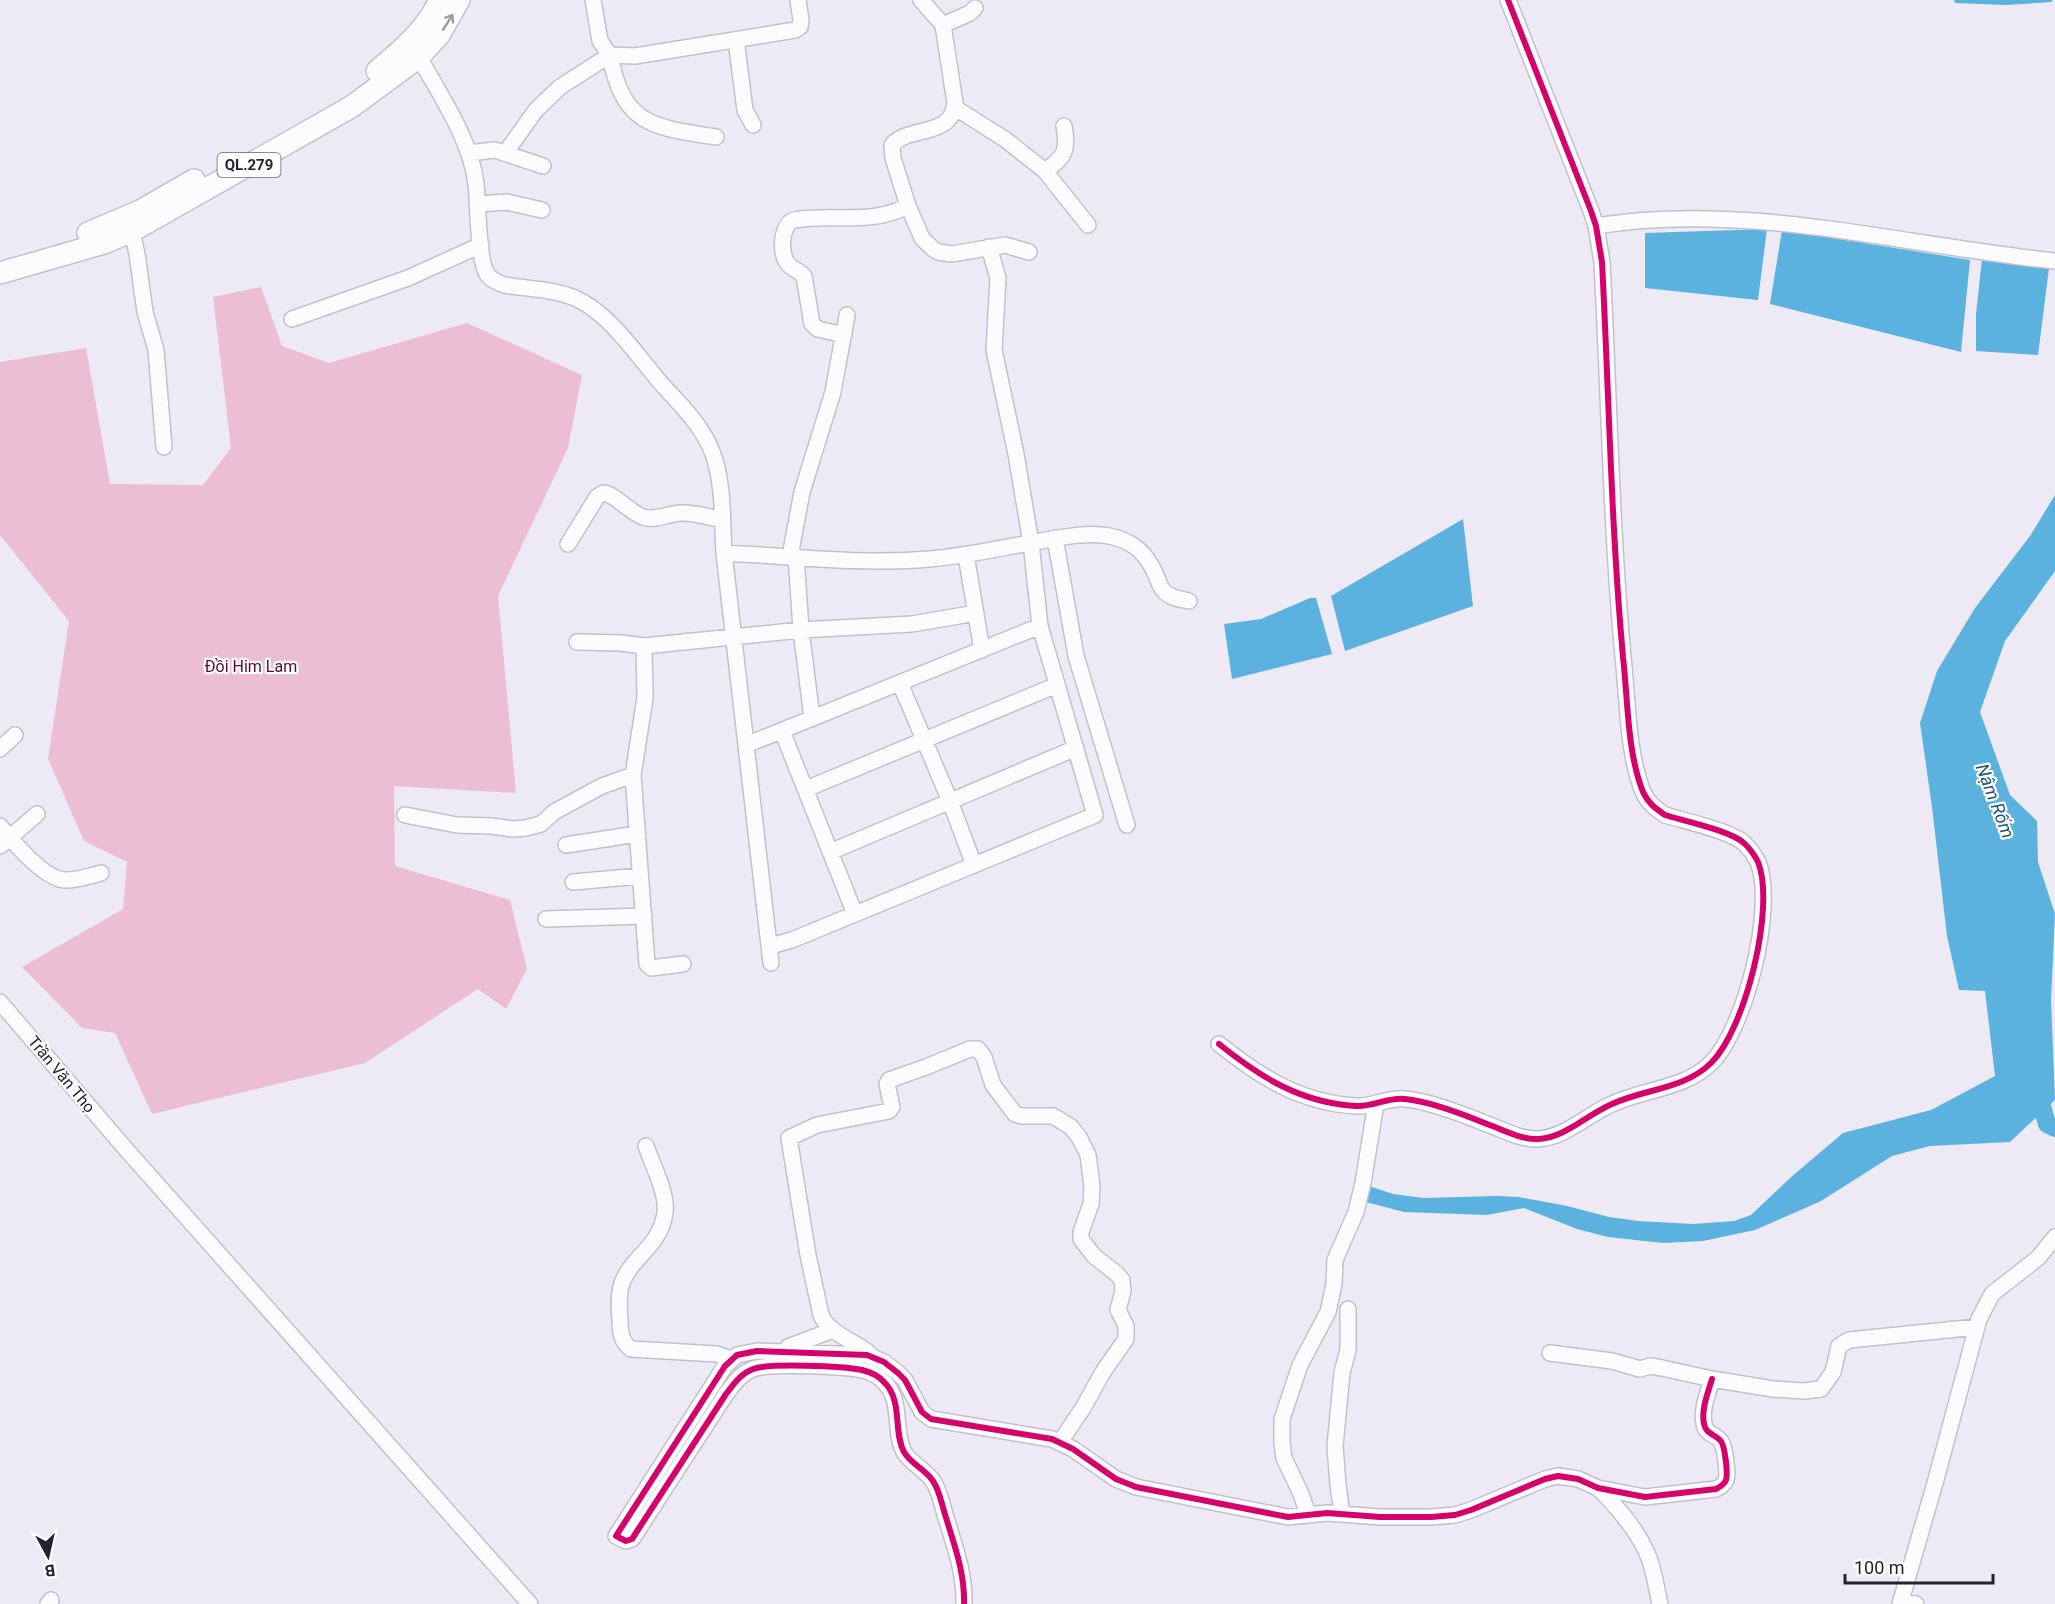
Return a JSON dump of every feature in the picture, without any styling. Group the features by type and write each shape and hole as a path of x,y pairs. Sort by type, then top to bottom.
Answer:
{"highway":[{"name":"QL.279","path":"414,51 440,0"},
{"name":"QL.279","path":"0,273 104,243 130,224 439,35 459,0"},
{"name":"QL.279","path":"0,259 130,224"}],"street":[{"path":"593,0 600,41 610,55 613,74 620,94 635,113 641,118 668,129 716,137"},
{"path":"506,152 536,110 546,100 560,87 610,55 635,56 800,27 798,0"},
{"path":"921,0 943,25 954,107 950,117 938,126 903,138 892,145 893,158 908,206 922,238 938,252 952,254 989,247 1012,246 1029,252"},
{"path":"1219,1044 1250,1069 1289,1090 1357,1106 1390,1099 1406,1099 1475,1119 1526,1138 1540,1139 1554,1135 1609,1104 1640,1093 1681,1083 1696,1076 1710,1065 1722,1051 1735,1028 1754,964 1762,919 1763,891 1758,862 1751,851 1736,837 1665,814 1654,808 1643,791 1633,750 1620,625 1602,262 1596,226 1508,0"},
{"path":"943,25 970,13 975,8"},
{"path":"736,40 745,110 753,125"},
{"path":"414,51 469,153 474,172 486,272 495,281 504,285 560,293 578,299 596,312 630,344 704,434 717,468 720,486 724,553 771,963"},
{"path":"954,107 992,129 1045,171 1061,188 1088,225"},
{"path":"1045,171 1060,159 1065,151 1067,143 1064,126"},
{"path":"469,153 492,150 506,152 543,166"},
{"path":"478,204 507,202 542,210"},
{"path":"844,335 818,329 812,324 804,276 788,263 783,231 789,222 794,220 877,217 891,214 908,206"},
{"path":"1596,226 1628,221 1696,218 1793,225 2055,261"},
{"path":"130,224 145,312 157,358 164,447"},
{"path":"292,319 408,278 482,245"},
{"path":"770,946 792,940 1095,815 1040,626 1031,543 993,341 998,278 989,247"},
{"path":"812,718 793,556 802,492 833,392 847,315"},
{"path":"568,544 597,497 603,493 611,494 623,505 643,517 657,518 688,513 722,520"},
{"path":"724,553 897,561 966,555 1055,538 1092,534 1119,538 1144,554 1165,592 1170,596 1189,601"},
{"path":"1055,538 1076,656 1127,825"},
{"path":"966,555 982,650"},
{"path":"577,642 644,646 801,630 892,626 976,614"},
{"path":"746,745 1040,626"},
{"path":"644,646 645,698 633,775 648,967 683,964"},
{"path":"900,683 950,801 974,865"},
{"path":"806,789 1057,685"},
{"path":"782,731 855,914"},
{"path":"0,749 15,735"},
{"path":"830,852 1076,748"},
{"path":"405,815 457,825 526,828 541,824 554,812 602,786 633,775"},
{"path":"37,814 3,837 55,879 72,880 101,873"},
{"path":"566,845 637,834"},
{"path":"573,882 640,876"},
{"path":"546,919 644,916"},
{"name":"Trần Văn Thọ","path":"0,1002 205,1240 530,1604"},
{"path":"964,1604 960,1567 938,1491 929,1476 904,1452 905,1380 823,1321 789,1138 818,1125 889,1111 892,1107 887,1084 889,1080 970,1049 978,1049 984,1056 993,1085 1015,1114 1056,1116 1071,1127 1088,1155 1092,1194 1081,1239 1094,1256 1122,1280 1123,1291 1118,1310 1126,1326 1126,1339 1060,1442"},
{"path":"1308,1514 1284,1458 1282,1419 1300,1365 1328,1312 1334,1284 1335,1260 1356,1212 1364,1183 1376,1103"},
{"path":"646,1146 664,1196 665,1215 653,1243 628,1271 622,1284 621,1336 631,1349 717,1354 731,1359"},
{"path":"1906,1603 1978,1319 1992,1294 2038,1258 2055,1238"},
{"path":"1342,1514 1335,1446 1342,1373 1348,1350 1348,1310"},
{"path":"1550,1353 1612,1360 1640,1369 1650,1366 1773,1389 1803,1391 1821,1389 1833,1372 1839,1346 1849,1340 1977,1327"},
{"path":"781,1351 833,1330"},
{"path":"875,1357 856,1353 781,1351 746,1353 731,1359 616,1536 622,1539 632,1539 737,1379 746,1372 765,1367 864,1370 878,1376 904,1401 937,1422 1039,1436 1060,1442 1073,1449 1116,1479 1148,1490 1280,1516 1342,1514 1431,1517 1455,1515 1558,1476 1578,1479 1598,1488 1645,1497 1716,1489 1722,1486 1727,1477 1724,1445 1721,1440 1709,1433 1703,1421 1712,1379"},
{"path":"1598,1488 1627,1521 1643,1546 1650,1561 1660,1604"}],"green space":[{"name":"Đồi Him Lam","path":"261,287 282,346 329,363 467,323 582,375 568,448 498,596 516,793 394,786 395,866 510,900 527,969 506,1009 478,989 365,1063 152,1114 115,1033 82,1028 22,967 123,909 127,862 84,841 48,759 69,621 0,535 0,362 86,348 110,484 203,485 231,448 213,297"}],"water":[{"path":"1954,0 2053,0 2006,5 1955,3"},
{"path":"1767,229 1758,300 1645,288 1645,233"},
{"path":"1782,230 1970,260 1961,352 1770,304"},
{"path":"1982,259 2049,268 2038,355 1976,351 1976,314"},
{"path":"2055,495 2055,571 2005,641 1980,712 2010,795 2037,821 2038,862 2055,914 2051,1000 2055,1100 2010,1142 1930,1146 1892,1156 1821,1201 1755,1230 1703,1241 1663,1243 1608,1237 1577,1229 1524,1208 1487,1215 1404,1212 1362,1201 1366,1185 1393,1194 1423,1198 1518,1197 1638,1221 1693,1224 1734,1221 1751,1215 1843,1133 1931,1110 1995,1076 1985,991 1959,990 1947,936 1920,723 1937,671 1975,608 2030,536"},
{"path":"1463,519 1473,606 1345,651 1331,596"},
{"path":"1310,598 1316,598 1332,654 1232,679 1224,624 1261,619"}],"waterway":[{"name":"Nậm Rốm","path":"2037,1088 2047,1124 2055,1128"}],"cycle path":[{"path":"1219,1044 1266,1077 1299,1094 1317,1100 1356,1106 1399,1099 1414,1100 1435,1105 1519,1136 1539,1139 1568,1130 1603,1108 1624,1099 1677,1083 1701,1072 1724,1047 1746,997 1760,937 1763,908 1763,882 1758,862 1751,850 1739,839 1665,815 1655,808 1643,792 1634,760 1619,608 1602,262 1591,211 1508,0"},
{"path":"964,1604 964,1592 955,1545 937,1488 930,1477 904,1452 891,1391 877,1376 862,1370 823,1366 774,1366 753,1369 744,1374 726,1394 632,1539 626,1541 616,1536 725,1366 737,1355 757,1351 867,1355 884,1362 898,1373 905,1380 922,1412 931,1419 1052,1439 1073,1449 1116,1479 1136,1487 1288,1517 1327,1513 1380,1517 1455,1515 1558,1476 1578,1479 1598,1488 1645,1497 1716,1489 1725,1482 1727,1472 1722,1443 1708,1432 1703,1418 1712,1379"}]}
